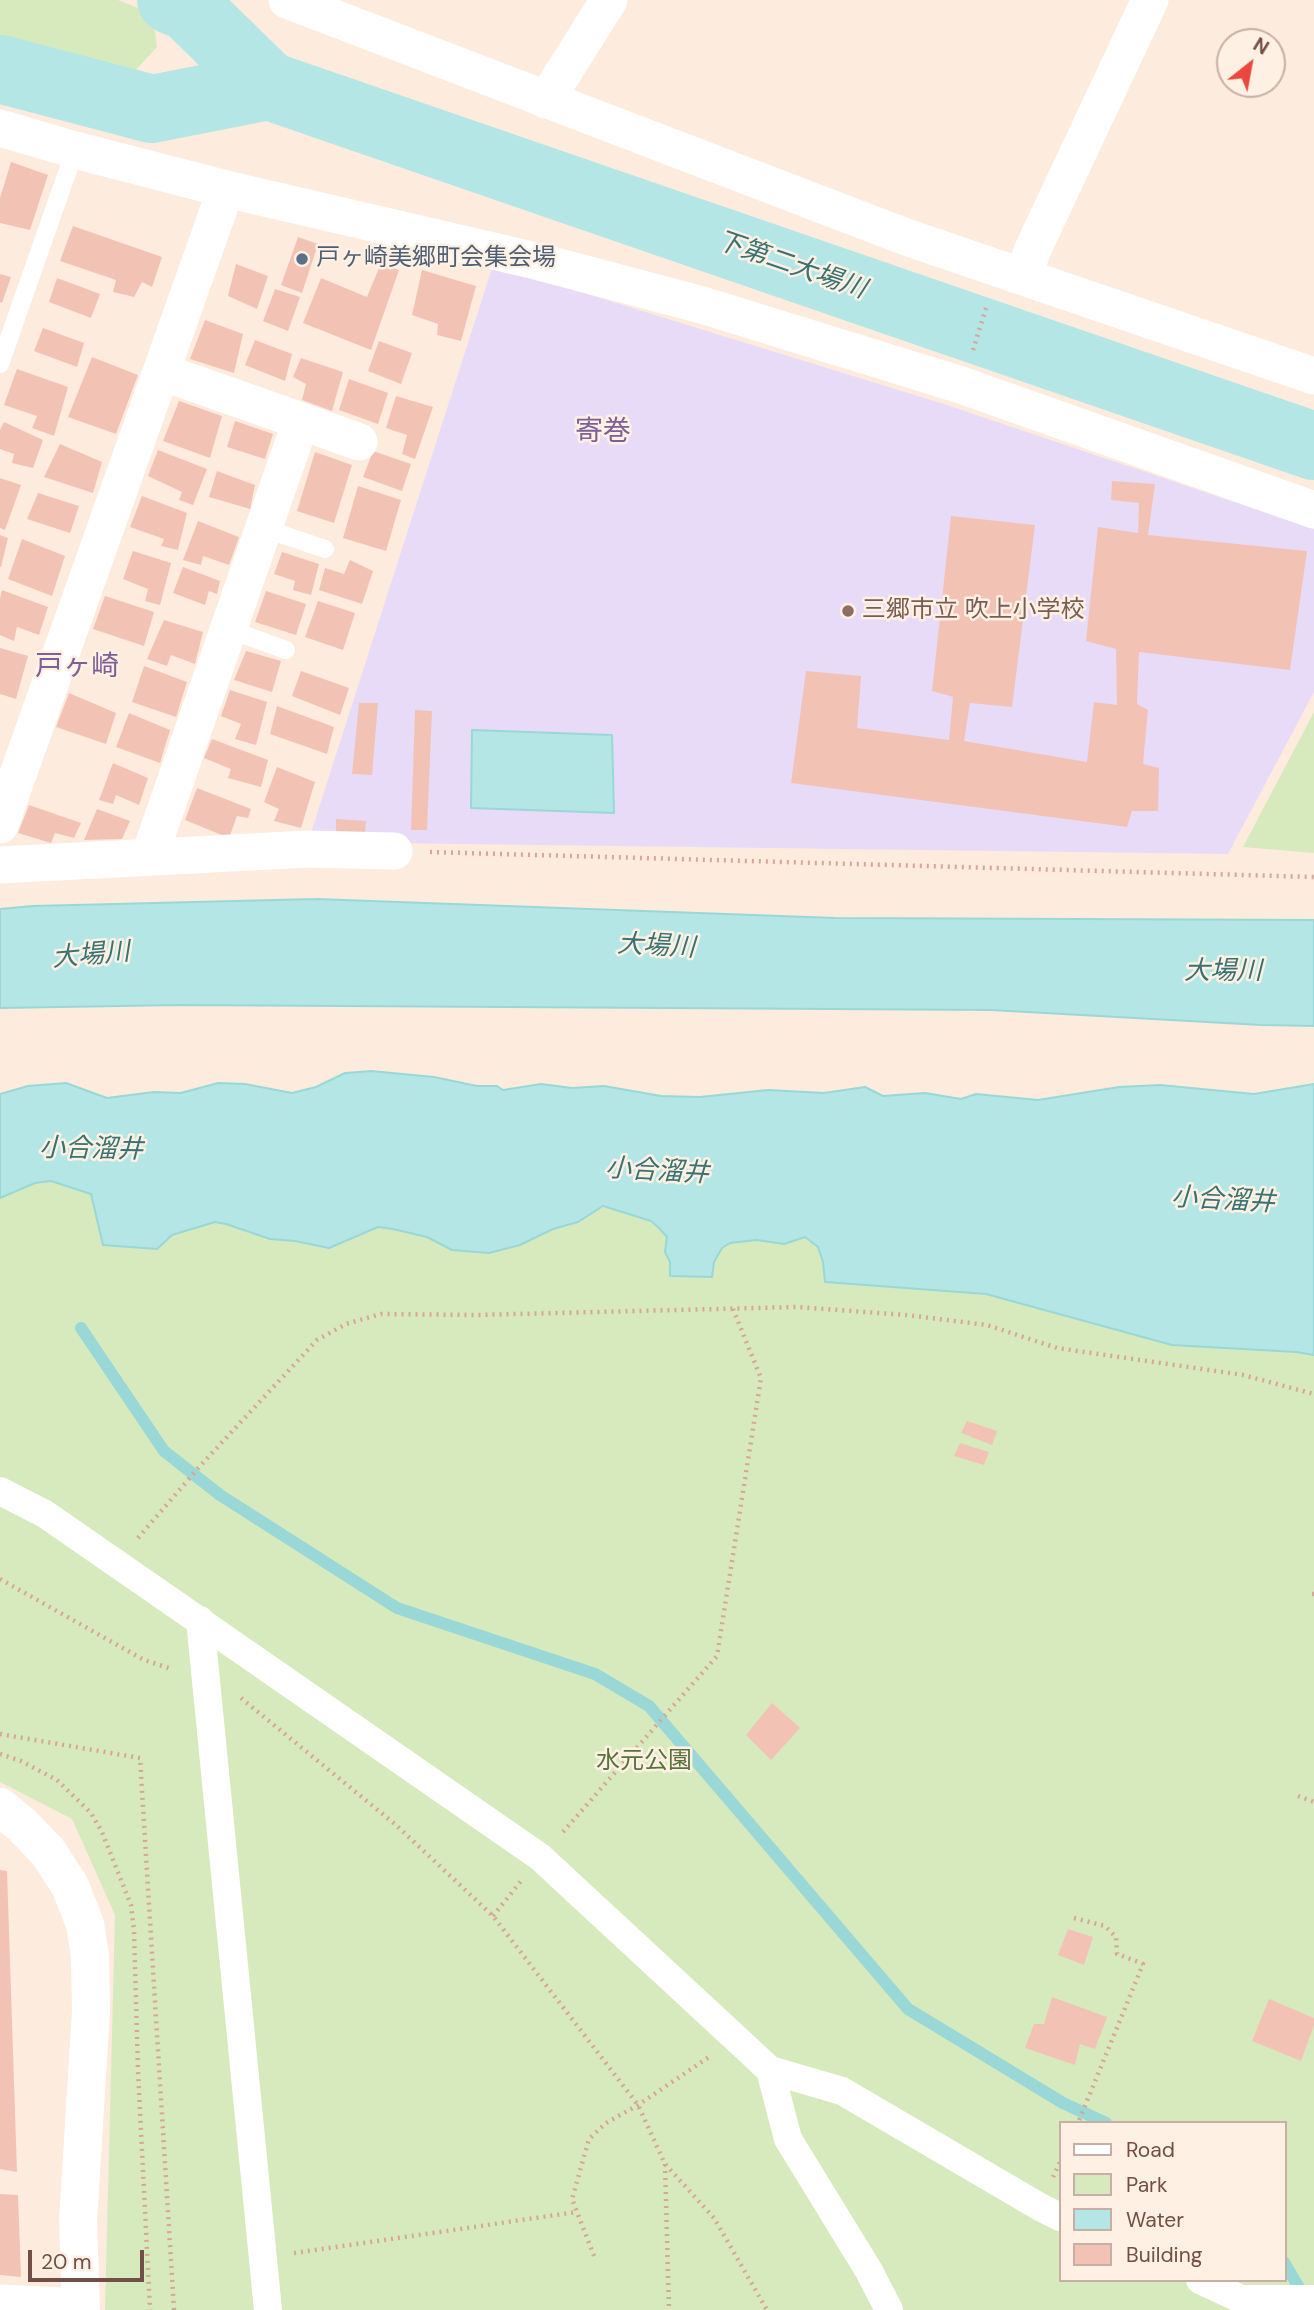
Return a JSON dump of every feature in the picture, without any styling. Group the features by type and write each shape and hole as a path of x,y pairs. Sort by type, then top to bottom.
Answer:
{"street":[{"path":"287,0 906,237 1314,376"},
{"path":"546,100 609,0"},
{"path":"1012,272 1032,251 1150,0"},
{"path":"0,128 226,189 536,261 702,305 961,385 1314,510"},
{"path":"0,825 226,189"},
{"path":"162,372 359,442"},
{"path":"149,857 301,421"},
{"path":"0,865 308,849 394,851"},
{"path":"0,1491 45,1514 540,1857 770,2070 842,2091 1058,2216"},
{"path":"200,1620 268,2310"},
{"path":"0,1807 48,1852 70,1886 85,1924 90,1956 90,2011 78,2221 81,2308 0,2303"},
{"path":"770,2070 788,2138 869,2271 889,2310"},
{"path":"1203,2282 1238,2304 1314,2299"}],"lane":[{"path":"0,364 75,150"},
{"path":"263,528 325,549"},
{"path":"228,629 286,650"}],"path":[{"path":"961,385 1012,272"},
{"path":"394,851 1314,877"},
{"path":"117,1563 200,1465 317,1340 346,1324 381,1314 477,1315 810,1308 906,1315 987,1325 1057,1348 1243,1375 1314,1394"},
{"path":"493,1916 540,1857 717,1656 761,1378 733,1309"},
{"path":"0,1579 144,1660 206,1681 237,1695 397,1825 493,1916 638,2105 665,2164 713,2218 766,2310"},
{"path":"0,1734 140,1758 174,2310"},
{"path":"1298,1796 1314,1802"},
{"path":"1074,1918 1105,1926 1116,1937 1117,1954 1143,1964 1079,2121"},
{"path":"594,2256 572,2199 589,2139 606,2123 638,2105 736,2039"},
{"path":"665,2164 669,2310"},
{"path":"262,2257 577,2211"}],"shaded area":[{"name":"三郷市立 吹上小学校","path":"493,265 947,405 1314,529 1314,692 1228,854 308,842"}],"green space":[{"path":"0,0 118,0 153,14 157,47 131,75 0,43"},
{"path":"1314,712 1314,853 1243,847"},
{"name":"水元公園","path":"0,1168 315,1183 1314,1269 1314,2310 105,2310 115,1915 72,1819 0,1782"}],"water":[{"path":"472,730 612,735 614,813 471,808"},
{"name":"大場川","path":"316,899 835,918 1314,920 1314,1026 991,1010 181,1005 0,1008 0,909"},
{"name":"小合溜井","path":"371,1071 434,1077 477,1086 497,1086 503,1090 541,1084 572,1088 604,1086 661,1096 700,1097 768,1090 824,1093 865,1087 883,1096 925,1093 961,1099 976,1094 1038,1100 1119,1087 1160,1085 1254,1094 1314,1084 1314,1355 1172,1345 986,1294 825,1282 818,1247 805,1237 784,1244 757,1240 730,1243 722,1248 714,1262 712,1277 670,1276 670,1262 665,1252 667,1237 659,1228 651,1221 603,1206 578,1222 553,1229 520,1245 489,1253 452,1250 427,1237 378,1227 329,1248 270,1239 215,1222 172,1235 157,1249 103,1245 91,1194 51,1181 35,1183 0,1198 0,1094 28,1086 66,1083 107,1098 154,1092 181,1093 218,1083 245,1084 292,1093 316,1087 345,1073"}],"building":[{"path":"11,162 48,175 30,230 0,223 0,198"},
{"path":"73,226 162,257 152,287 142,282 134,297 113,292 116,280 60,261"},
{"path":"298,237 318,244 302,293 281,285"},
{"path":"381,263 399,270 371,350 303,323 321,278 367,297"},
{"path":"236,264 268,276 257,309 228,296"},
{"path":"422,270 476,286 461,341 437,335 438,324 412,315"},
{"path":"0,274 11,277 2,303 0,302"},
{"path":"57,278 100,294 91,318 49,302"},
{"path":"275,289 300,297 288,331 263,321"},
{"path":"205,320 243,334 234,373 190,359"},
{"path":"43,328 84,343 77,367 34,351"},
{"path":"255,340 292,354 285,381 245,365"},
{"path":"379,341 412,353 401,384 368,371"},
{"path":"92,357 138,375 116,434 68,417"},
{"path":"301,358 343,372 332,411 302,400 306,384 293,377"},
{"path":"17,369 68,387 54,436 32,428 37,416 4,405"},
{"path":"349,379 388,393 378,424 339,410"},
{"path":"396,396 433,407 415,459 402,454 407,435 386,428"},
{"path":"179,401 222,416 210,458 163,441"},
{"path":"235,421 273,434 265,459 227,447"},
{"path":"4,422 43,440 33,468 12,463 14,454 0,449 0,430"},
{"path":"60,444 102,462 93,493 44,477"},
{"path":"158,450 207,469 193,505 179,500 182,492 148,476"},
{"path":"373,451 411,464 402,491 363,477"},
{"path":"315,452 352,465 334,523 297,511"},
{"path":"217,471 255,485 250,509 209,497"},
{"path":"0,478 21,485 5,530 0,528"},
{"path":"1112,481 1155,484 1148,535 1307,551 1290,670 1139,652 1137,704 1148,710 1143,764 1159,768 1158,811 1132,811 1127,827 791,783 806,671 861,676 857,728 949,740 953,697 932,691 951,516 1035,525 1012,707 970,703 964,741 1087,762 1094,702 1117,705 1116,649 1086,641 1098,527 1138,533 1139,503 1111,500"},
{"path":"358,486 401,500 386,551 343,538"},
{"path":"38,493 79,506 70,533 27,519"},
{"path":"142,496 187,513 178,550 161,546 164,539 130,527"},
{"path":"198,521 239,537 229,565 203,556 201,565 183,560"},
{"path":"0,535 8,538 1,567 0,567"},
{"path":"22,539 65,556 52,596 8,579"},
{"path":"133,551 171,563 160,605 145,601 148,589 123,579"},
{"path":"282,552 319,564 311,595 293,590 295,581 274,574"},
{"path":"350,560 373,571 362,604 319,590 325,568 344,574"},
{"path":"183,567 220,581 217,594 209,591 205,605 173,593"},
{"path":"2,590 48,607 39,635 17,627 14,641 0,635"},
{"path":"266,591 306,604 296,635 255,622"},
{"path":"105,596 154,612 144,646 93,629"},
{"path":"318,601 355,613 343,650 305,637"},
{"path":"164,620 203,632 195,664 171,655 167,666 147,659"},
{"path":"0,648 28,656 16,699 0,694"},
{"path":"246,651 281,661 272,692 234,680"},
{"path":"144,666 187,682 176,717 132,702"},
{"path":"301,671 349,688 340,715 292,696"},
{"path":"230,690 267,702 256,745 235,739 241,724 221,716"},
{"path":"69,693 116,713 106,744 56,727"},
{"path":"359,703 378,703 372,775 352,774"},
{"path":"277,706 334,727 327,754 270,734"},
{"path":"415,710 432,711 427,830 411,830"},
{"path":"129,713 170,730 160,763 116,747"},
{"path":"212,739 268,760 261,787 228,778 231,769 204,758"},
{"path":"113,763 148,778 139,805 116,795 113,804 99,800"},
{"path":"277,767 315,782 301,828 274,821 279,809 264,802"},
{"path":"197,788 251,809 248,818 237,816 229,838 185,820"},
{"path":"29,805 81,823 74,838 55,833 51,843 18,833"},
{"path":"97,809 130,821 122,839 84,840"},
{"path":"336,819 366,821 365,834 336,836"},
{"path":"967,1421 997,1431 992,1445 961,1433"},
{"path":"960,1443 989,1452 984,1465 954,1456"},
{"path":"772,1703 800,1728 771,1760 746,1735"},
{"path":"0,1870 7,1871 17,2172 0,2169"},
{"path":"1068,1929 1093,1937 1084,1965 1058,1955"},
{"path":"1052,1997 1107,2017 1095,2049 1080,2044 1075,2065 1025,2048 1034,2024 1044,2024"},
{"path":"1269,1999 1314,2018 1301,2061 1252,2041"},
{"path":"0,2194 18,2195 21,2277 0,2275"}],"waterway":[{"name":"下第二大場川","path":"171,0 188,7 269,86 1314,446"},
{"name":"下第二大場川","path":"0,69 152,109 269,86"},
{"path":"81,1328 164,1451 220,1495 397,1608 595,1674 649,1706 908,2009 1063,2103 1102,2121"},
{"path":"1286,2265 1305,2298"}],"place":[{"name":"戸ヶ崎美郷町会集会場","path":"302,259"},
{"name":"三郷市立 吹上小学校","path":"848,611"}],"district":[{"name":"寄巻","path":"603,433"},
{"name":"戸ヶ崎","path":"77,668"}]}
